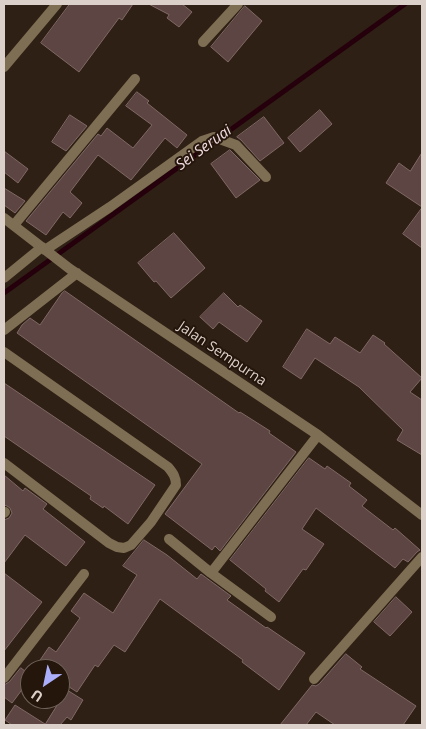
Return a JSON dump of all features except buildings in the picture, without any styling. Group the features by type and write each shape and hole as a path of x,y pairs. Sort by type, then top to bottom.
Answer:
{"street":[{"path":"4,67 57,4"},
{"path":"203,42 238,4"},
{"path":"14,225 135,79"},
{"path":"4,278 28,258 110,207 202,141 214,137 231,142 241,149 266,177"},
{"name":"Jalan Sempurna","path":"4,218 73,271 318,435 422,515"},
{"path":"4,330 73,271"},
{"path":"4,352 168,467 176,478 176,485 151,522 131,545 124,548 109,543 4,463"},
{"path":"211,573 318,435"},
{"path":"169,539 211,573 272,617"},
{"path":"314,679 422,558"},
{"path":"4,678 84,574"}],"waterway":[{"name":"Sei Seruai","path":"4,293 405,4"}]}
